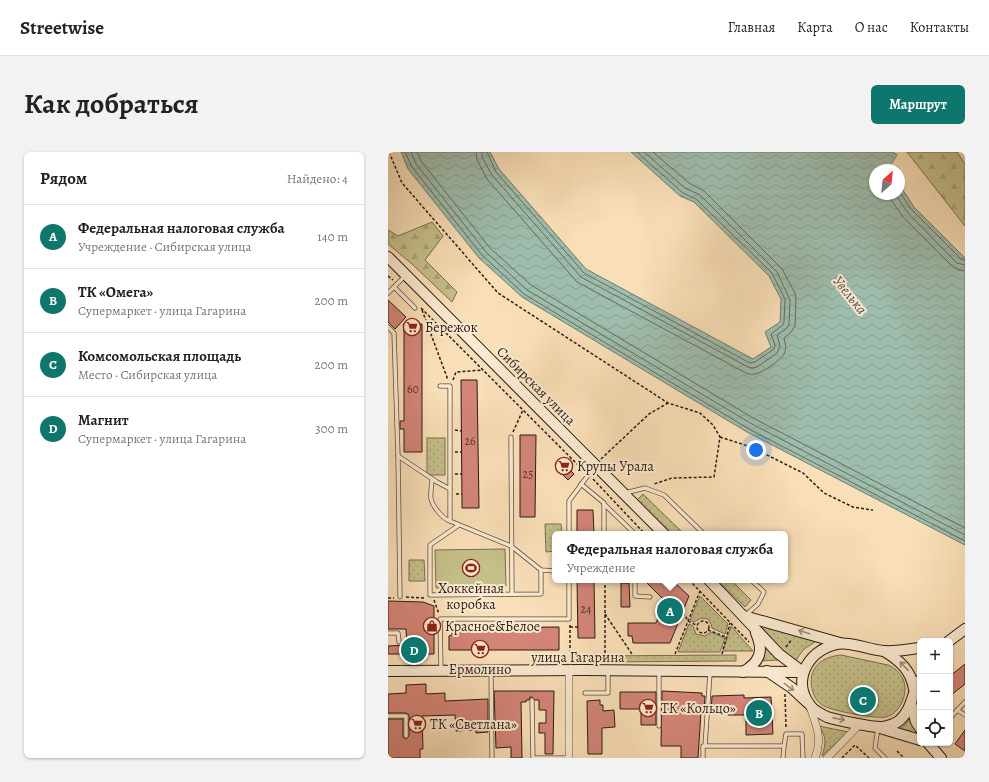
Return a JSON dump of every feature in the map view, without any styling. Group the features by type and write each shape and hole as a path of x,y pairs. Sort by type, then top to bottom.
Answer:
{"main road":[{"name":"Сибирская улица","path":"388,257 661,531"},
{"path":"712,583 779,654 803,672"},
{"path":"744,616 841,643 884,651 917,648"},
{"path":"743,672 756,662 760,654 761,647 759,638 754,627"},
{"path":"953,638 965,629"},
{"path":"810,705 803,689 803,672 808,663 817,654 833,645 841,643"},
{"path":"878,727 891,725 900,720 907,712 917,684 913,682 907,669 884,651"},
{"name":"улица Гагарина","path":"388,671 491,670 803,672"},
{"path":"767,671 792,688 818,712 828,717 878,727 917,739"},
{"path":"911,703 917,724"},
{"path":"930,746 940,758"}],"street":[{"path":"569,671 569,758"},
{"path":"810,705 818,729 818,746 815,758"},
{"path":"827,758 860,724"}],"lane":[{"path":"388,293 406,275"},
{"path":"395,286 416,306"},
{"path":"388,327 394,333 398,456 400,597"},
{"path":"440,386 450,386 450,521"},
{"path":"511,437 512,594"},
{"path":"398,456 432,479 450,489"},
{"path":"569,531 569,501 595,465"},
{"path":"432,479 431,500 445,519 511,546 541,570 552,570"},
{"path":"581,484 604,503 632,531"},
{"path":"624,493 645,488 664,495 701,531"},
{"path":"604,503 604,531"},
{"path":"460,525 430,545 430,595 541,594 541,570"},
{"path":"441,671 440,620 569,619 569,583"},
{"path":"635,583 635,596 650,597"},
{"path":"744,616 758,604 764,592 754,583"},
{"path":"388,633 398,633 399,642"},
{"path":"491,670 492,758"},
{"path":"585,693 608,693 608,671"},
{"path":"659,671 659,726"},
{"path":"703,758 710,672"},
{"path":"532,700 533,758 569,758"},
{"path":"953,715 965,702"},
{"path":"957,710 965,715"},
{"path":"388,716 406,716 406,736"},
{"path":"878,727 875,748 885,758"},
{"path":"783,758 786,734 802,734 803,758"},
{"path":"705,746 784,746"}],"path":[{"path":"389,152 402,183 498,293 668,403 700,414 713,425 720,438 714,477 672,478 645,488"},
{"path":"388,276 395,286"},
{"path":"416,306 422,309 589,475 642,531"},
{"path":"422,309 450,386"},
{"path":"450,386 456,372 483,370"},
{"path":"595,465 649,414 668,403"},
{"path":"511,437 523,410"},
{"path":"720,438 751,447 803,473 824,493 853,508 873,510"},
{"path":"605,583 605,654"},
{"path":"692,583 760,654"},
{"path":"675,654 700,591"},
{"path":"400,597 427,598"},
{"path":"433,598 440,620"},
{"path":"605,614 632,654"},
{"path":"682,614 685,615 688,621 696,625 697,630 700,633 704,633 708,630 726,636"},
{"path":"569,619 570,654"},
{"path":"696,625 699,621 704,620 709,624 708,630"},
{"path":"722,654 730,622"},
{"path":"570,627 578,627"},
{"path":"785,694 786,734"},
{"path":"842,758 855,745 869,758"},
{"path":"896,751 904,758"}],"green space":[{"path":"907,152 957,152 965,164 965,226"},
{"path":"432,222 443,236 425,260 457,292 452,302 412,264 388,244 388,230 398,236"},
{"path":"427,438 445,438 445,475 427,475"},
{"path":"643,494 681,531 667,531 636,501"},
{"path":"545,524 561,524 562,531 552,531 552,551 546,552"},
{"name":"Хоккейная коробка","path":"505,549 506,586 436,588 435,550"},
{"path":"409,560 424,560 425,581 409,581"},
{"path":"720,583 734,583 751,600 745,607"},
{"path":"700,596 728,624 725,634 712,628 708,619 701,618 694,622 690,620"},
{"path":"689,624 693,626 696,634 705,636 711,632 725,638 720,652 678,652"},
{"path":"755,625 821,638 804,649 793,664"},
{"path":"731,626 753,651 723,651"},
{"path":"765,646 778,660 761,661"},
{"path":"736,655 736,661 592,662 592,656"},
{"path":"841,655 888,665 897,670 905,684 904,696 900,707 891,715 886,717 864,716 829,708 818,701 814,695 811,679 816,667 820,662 826,659"},
{"path":"912,714 917,728 917,736 896,732 906,724"},
{"path":"819,726 848,732 822,756 825,741"}],"water":[{"name":"Увелька","path":"401,152 490,152 499,169 586,269 753,359 771,347 765,332 780,322 781,299 769,276 694,202 680,196 631,152 893,152 897,155 891,164 869,164 869,200 905,200 905,193 914,207 965,258 965,545 747,432 522,297 479,258 408,169"}],"building":[{"path":"388,300 406,317 395,329 388,322"},
{"path":"404,324 422,324 422,452 404,452 404,429 400,429 400,421 404,421"},
{"path":"461,380 477,380 479,508 462,508"},
{"path":"520,435 536,435 535,517 520,517"},
{"path":"564,463 567,464 569,469 574,474 568,480 557,469"},
{"path":"577,510 593,510 594,531 577,531"},
{"path":"577,583 594,583 595,638 578,638"},
{"path":"621,583 629,583 630,607 621,607"},
{"path":"647,583 675,583 689,596 670,643 633,643 632,636 628,636 628,623 656,623 665,601"},
{"path":"388,601 423,602 434,606 434,654 388,654 388,646 407,645 406,629 388,629"},
{"path":"559,627 559,650 449,650 449,636 452,635 452,628"},
{"path":"965,664 965,684 953,694 953,674"},
{"path":"426,684 426,694 445,693 445,701 488,699 488,732 476,733 476,730 456,731 455,715 422,716 423,749 420,749 420,758 388,758 388,719 403,719 403,737 406,739 409,736 409,715 406,713 388,713 388,694 406,693 406,685"},
{"path":"494,691 554,691 553,754 545,754 545,733 539,733 539,723 546,723 546,710 539,710 539,700 535,700 532,697 530,697 529,700 526,700 526,702 521,702 522,758 511,758 511,747 496,748"},
{"path":"662,691 702,693 702,696 705,696 704,712 701,712 698,758 681,758 681,746 661,746"},
{"path":"620,692 656,692 656,725 641,725 641,709 620,709"},
{"path":"744,695 744,698 771,697 773,734 746,735 746,715 728,715 728,712 711,712 712,696"},
{"path":"600,700 600,705 603,705 603,711 614,710 615,727 602,728 602,754 588,754 587,701"},
{"path":"965,730 965,751 955,744"}],"place":[{"name":"Бережок","path":"412,327"},
{"name":"Крупы Урала","path":"564,466"},
{"name":"Хоккейная коробка","path":"471,568"},
{"name":"Федеральная налоговая служба","path":"670,611"},
{"name":"Красное&Белое","path":"432,626"},
{"name":"Ермолино","path":"480,649"},
{"name":"Магнит","path":"414,650"},
{"name":"Комсомольская площадь","path":"863,700"},
{"name":"ТК «Кольцо»","path":"648,708"},
{"name":"ТК «Омега»","path":"759,713"},
{"name":"ТК «Светлана»","path":"417,724"}]}
